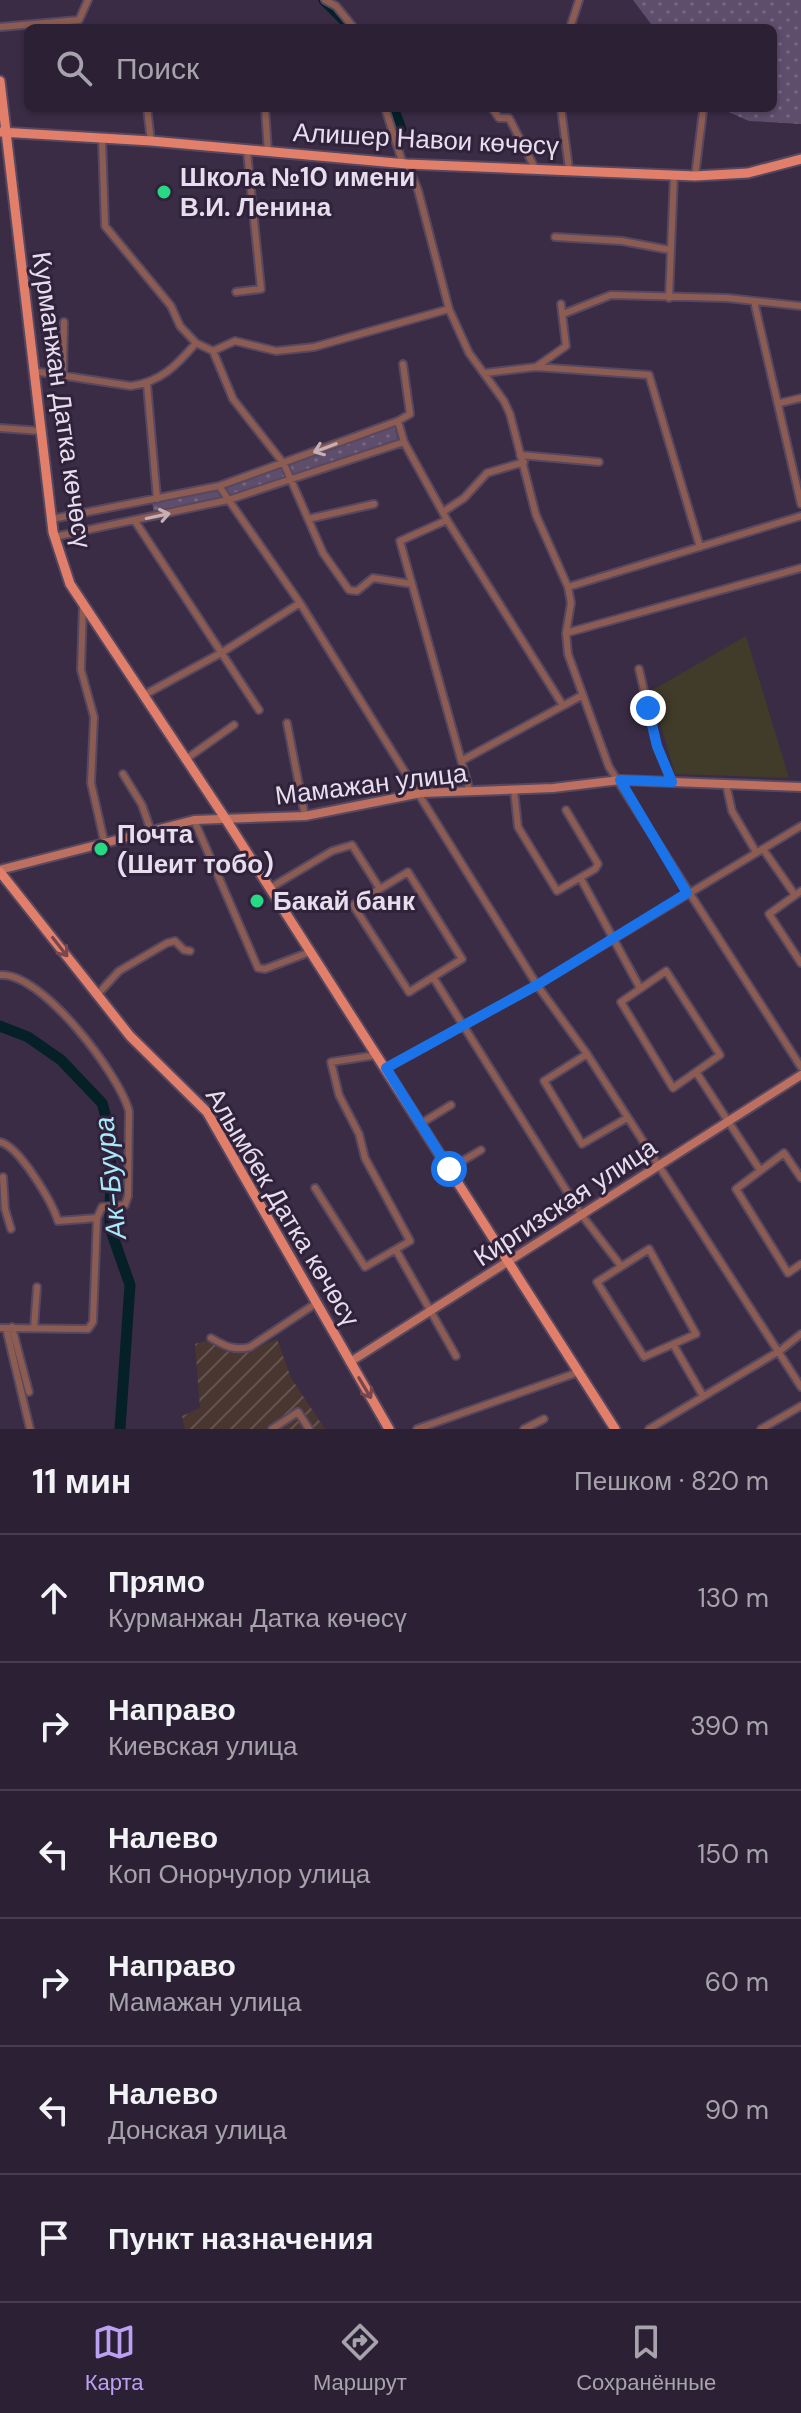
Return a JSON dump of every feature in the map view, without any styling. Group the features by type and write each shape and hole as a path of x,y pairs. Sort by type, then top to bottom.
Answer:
{"main road":[{"name":"Курманжан Датка көчөсү","path":"0,81 2,132 54,537 70,584 225,818 615,1429"},
{"name":"Алишер Навои көчөсү","path":"2,132 151,141 405,164 695,176 748,173 801,159"},
{"name":"Алымбек Датка көчөсү","path":"0,871 130,1036 207,1112 389,1429"}],"street":[{"path":"34,24 79,20 88,0"},
{"path":"325,0 336,6 351,24"},
{"path":"571,24 579,0"},
{"path":"0,27 24,25"},
{"path":"147,112 151,141"},
{"path":"265,112 268,152"},
{"path":"387,112 426,217 449,309 469,353 504,401 536,515 568,587 571,603 566,633 581,696 609,767 801,1067"},
{"path":"495,112 499,118 509,118 535,168"},
{"path":"562,112 569,169"},
{"path":"695,176 703,112"},
{"path":"102,138 102,215 105,226 196,343 213,351 233,399 284,464 323,553 349,590 357,591 373,578 412,584"},
{"path":"236,292 261,289 247,151"},
{"path":"669,298 674,175"},
{"path":"555,237 622,241 670,250"},
{"path":"563,314 611,295 801,306"},
{"path":"754,301 801,504"},
{"path":"536,367 566,346 561,304"},
{"path":"213,351 235,341 276,351 314,347 449,309"},
{"path":"63,376 64,322"},
{"path":"33,371 131,386 147,384 161,378 196,343"},
{"path":"52,519 219,486 398,421 410,414 403,364"},
{"path":"485,373 536,367 649,375 700,547"},
{"path":"147,384 157,499"},
{"path":"780,403 801,398"},
{"path":"398,421 404,442 447,520 562,704"},
{"path":"0,428 41,431"},
{"path":"54,537 228,500 404,442"},
{"path":"443,512 464,498 487,473 522,458 599,462"},
{"path":"219,486 300,603 421,793 537,985 587,1054 781,1350 801,1387"},
{"path":"308,519 374,504"},
{"path":"568,587 801,516"},
{"path":"447,520 400,541 470,792"},
{"path":"135,521 259,710"},
{"path":"566,633 801,568"},
{"path":"84,601 81,670 94,717 91,783 105,845"},
{"path":"144,695 221,653 300,603"},
{"path":"639,669 657,746 672,782"},
{"path":"463,760 581,696"},
{"path":"287,723 305,816"},
{"path":"186,759 234,725"},
{"path":"123,774 142,805 151,831"},
{"name":"Мамажан улица","path":"0,871 194,820 305,816 421,793 514,790 620,780 801,787"},
{"path":"726,784 732,811 760,850 798,893 769,914 801,963"},
{"path":"514,790 518,827 554,889 562,890 598,864 566,810"},
{"path":"194,820 258,968 265,969 310,952"},
{"path":"386,1068 537,985 801,826"},
{"path":"270,888 332,851 352,845 380,889"},
{"path":"408,872 462,959 433,977 409,992 353,905 408,872"},
{"path":"581,879 640,988"},
{"path":"97,995 119,971 167,943 175,941 184,950 190,951"},
{"path":"666,971 720,1055 673,1088 621,1002 640,988 666,971"},
{"path":"0,975 21,978 45,996 95,1050 125,1097 129,1111 128,1196 125,1205 102,1207 97,1218 93,1322 88,1329 6,1328"},
{"path":"433,977 581,1214 621,1266"},
{"path":"587,1054 544,1081 582,1144 627,1118"},
{"path":"315,1188 365,1267 410,1241 365,1158 359,1134 339,1095 331,1062 377,1055"},
{"path":"696,1072 760,1170"},
{"name":"Киргизская улица","path":"350,1362 801,1075"},
{"path":"420,1124 451,1105"},
{"path":"0,1142 8,1144 25,1163 52,1202 58,1221 97,1218"},
{"path":"449,1169 481,1150"},
{"path":"801,1178 784,1153 736,1189 788,1273 801,1264"},
{"path":"3,1177 2,1209 11,1229"},
{"path":"649,1249 696,1334 644,1357 597,1282 621,1266 649,1249"},
{"path":"396,1250 456,1356"},
{"path":"34,1328 37,1287"},
{"path":"211,1338 239,1350 250,1347 315,1304"},
{"path":"6,1328 29,1392"},
{"path":"6,1328 30,1429"},
{"path":"649,1429 781,1350 801,1334"},
{"path":"673,1344 703,1396"},
{"path":"417,1429 579,1372"},
{"path":"761,1429 801,1406"},
{"path":"272,1429 298,1412 309,1429"},
{"path":"524,1429 544,1419"}],"shaded area":[{"path":"633,0 801,0 801,124 749,121 728,112 777,112 777,24 651,24"},
{"path":"394,425 398,440 293,475 289,465"},
{"path":"283,466 287,478 230,496 226,486"},
{"path":"216,488 222,498 154,514 152,502"},
{"path":"746,636 789,778 675,774 651,691"},
{"path":"277,1339 291,1378 325,1429 185,1429 182,1416 200,1408 195,1344 208,1340 226,1351 245,1353"}],"waterway":[{"path":"324,0 348,24"},
{"path":"395,112 401,129"},
{"name":"Ак-Буура","path":"0,1026 28,1037 61,1060 102,1103 111,1134 110,1228 130,1285 120,1429"}],"place":[{"name":"Школа №10 имени В.И. Ленина","path":"164,192"},
{"name":"Почта (Шеит тобо)","path":"101,849"},
{"name":"Бакай банк","path":"257,901"}],"route":[{"path":"449,1169 386,1068 537,985 687,893 620,780 672,782 657,746 648,708"}]}
